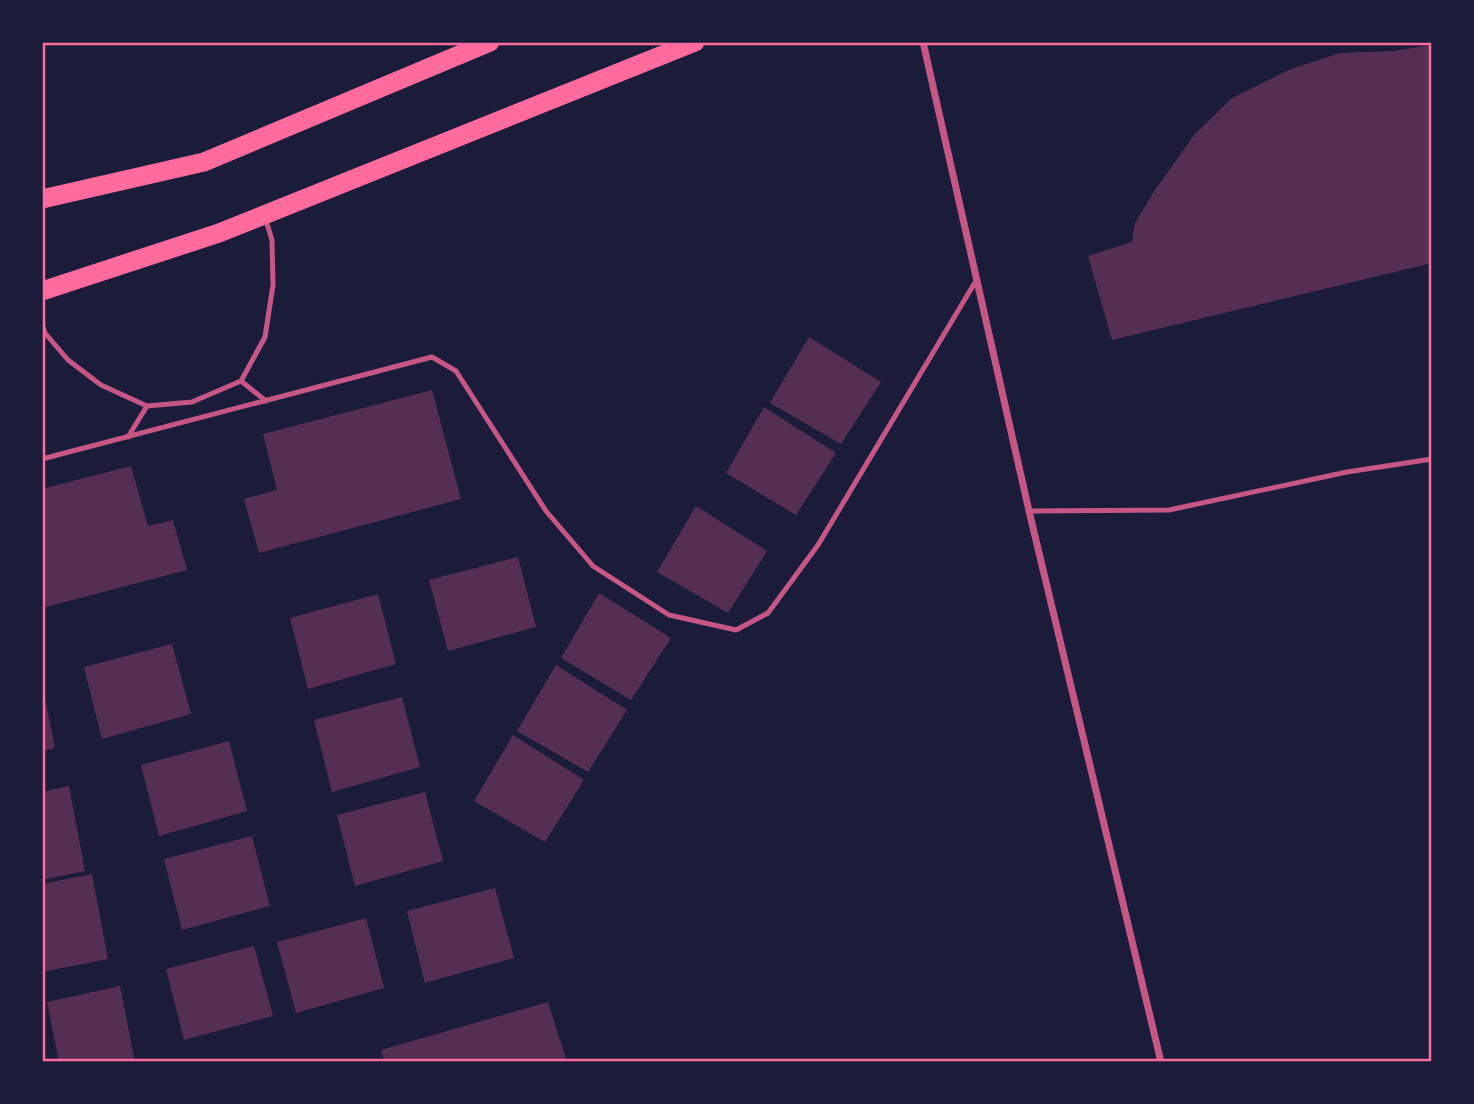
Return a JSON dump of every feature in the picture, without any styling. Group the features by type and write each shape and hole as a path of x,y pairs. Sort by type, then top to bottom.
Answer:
{"highway":[{"path":"42,199 204,162 490,42"},
{"path":"42,292 219,233 695,42"}],"street":[{"path":"923,42 1029,512 1161,1062"}],"lane":[{"path":"42,324 45,334 68,360 101,385 148,406 192,402 241,381 265,337 273,285 272,240 264,215"},
{"path":"42,459 432,357 456,371 546,512 593,566 668,615 736,631 768,613 818,545 977,279"},
{"path":"241,381 266,401"},
{"path":"128,437 148,406"},
{"path":"1029,512 1169,510 1348,471 1432,459"}],"building":[{"path":"1432,45 1432,263 1112,340 1088,256 1132,242 1135,223 1155,190 1194,135 1232,98 1291,69 1340,53 1393,51"},
{"path":"809,337 881,382 841,444 770,403"},
{"path":"432,390 461,499 259,553 244,499 277,490 263,434"},
{"path":"764,407 836,453 796,515 726,473"},
{"path":"131,466 148,526 173,520 187,570 42,608 42,489"},
{"path":"696,506 767,551 728,613 657,572"},
{"path":"518,557 536,627 448,651 429,580"},
{"path":"599,593 671,638 631,700 561,658"},
{"path":"378,594 396,664 308,689 290,618"},
{"path":"172,644 191,714 102,739 84,667"},
{"path":"556,665 627,710 588,772 517,731"},
{"path":"42,688 55,748 42,751"},
{"path":"402,697 420,767 332,792 314,720"},
{"path":"513,735 584,780 545,842 474,801"},
{"path":"229,741 247,811 159,836 141,765"},
{"path":"69,786 85,871 42,880 42,792"},
{"path":"425,792 443,861 355,886 337,815"},
{"path":"252,836 270,906 182,930 164,859"},
{"path":"92,874 108,959 42,972 42,884"},
{"path":"495,888 514,958 425,983 407,911"},
{"path":"366,918 384,988 296,1013 277,942"},
{"path":"254,946 273,1016 184,1040 166,969"},
{"path":"120,986 135,1062 59,1062 47,1002"},
{"path":"548,1002 567,1062 384,1062 381,1050"}]}
